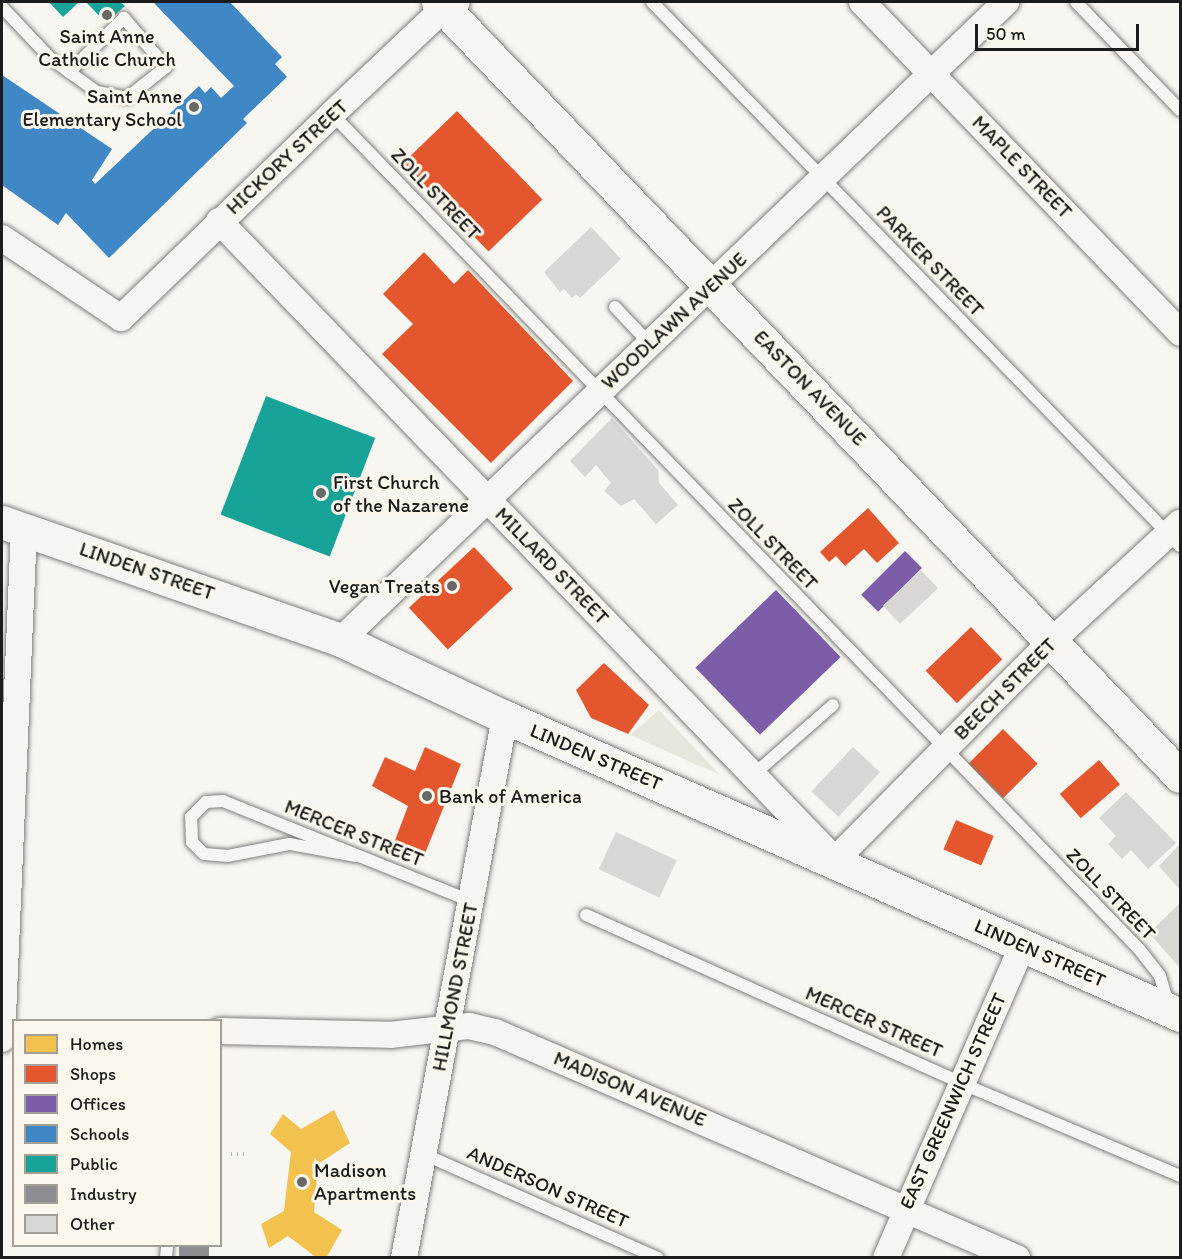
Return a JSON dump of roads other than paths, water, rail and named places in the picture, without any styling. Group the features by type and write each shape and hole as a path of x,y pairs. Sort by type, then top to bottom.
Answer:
{"main road":[{"name":"EASTON AVENUE","path":"446,4 1180,776"},
{"name":"LINDEN STREET","path":"13,526 341,640 504,717 835,860 1023,945 1177,1009"}],"street":[{"name":"MAPLE STREET","path":"862,2 933,73 1180,333"},
{"name":"WOODLAWN AVENUE","path":"341,640 486,498 824,180 1006,2"},
{"name":"HICKORY STREET","path":"2,238 121,318 446,4"},
{"name":"MILLARD STREET","path":"219,221 835,860"},
{"path":"2,1039 13,526"},
{"name":"BEECH STREET","path":"835,860 1053,640 1177,534"},
{"name":"HILLMOND STREET","path":"404,1257 421,1153 447,1031 504,717"},
{"name":"EAST GREENWICH STREET","path":"886,1257 1023,945"},
{"name":"MADISON AVENUE","path":"222,1031 390,1035 447,1031 469,1026 495,1032 1017,1257"}],"lane":[{"name":"PARKER STREET","path":"652,2 824,180 1177,534"},
{"path":"1076,2 1180,110"},
{"path":"2,8 50,58 69,72 97,92 128,98 166,67 124,18 69,72"},
{"name":"ZOLL STREET","path":"332,114 944,751 1139,949 1160,976 1177,1009"},
{"path":"615,307 650,345"},
{"path":"753,775 833,705"},
{"name":"MERCER STREET","path":"356,856 289,844 228,856 204,854 192,842 191,817 206,802 223,801 471,901"},
{"name":"MERCER STREET","path":"586,915 961,1083 1180,1176"},
{"name":"ANDERSON STREET","path":"421,1153 658,1257"}],"place":[{"name":"Saint Anne Catholic Church","path":"107,15"},
{"name":"Saint Anne Elementary School","path":"194,107"},
{"name":"First Church of the Nazarene","path":"321,493"},
{"name":"Vegan Treats","path":"452,586"},
{"name":"Bank of America","path":"427,796"},
{"name":"Madison Apartments","path":"302,1182"}]}
